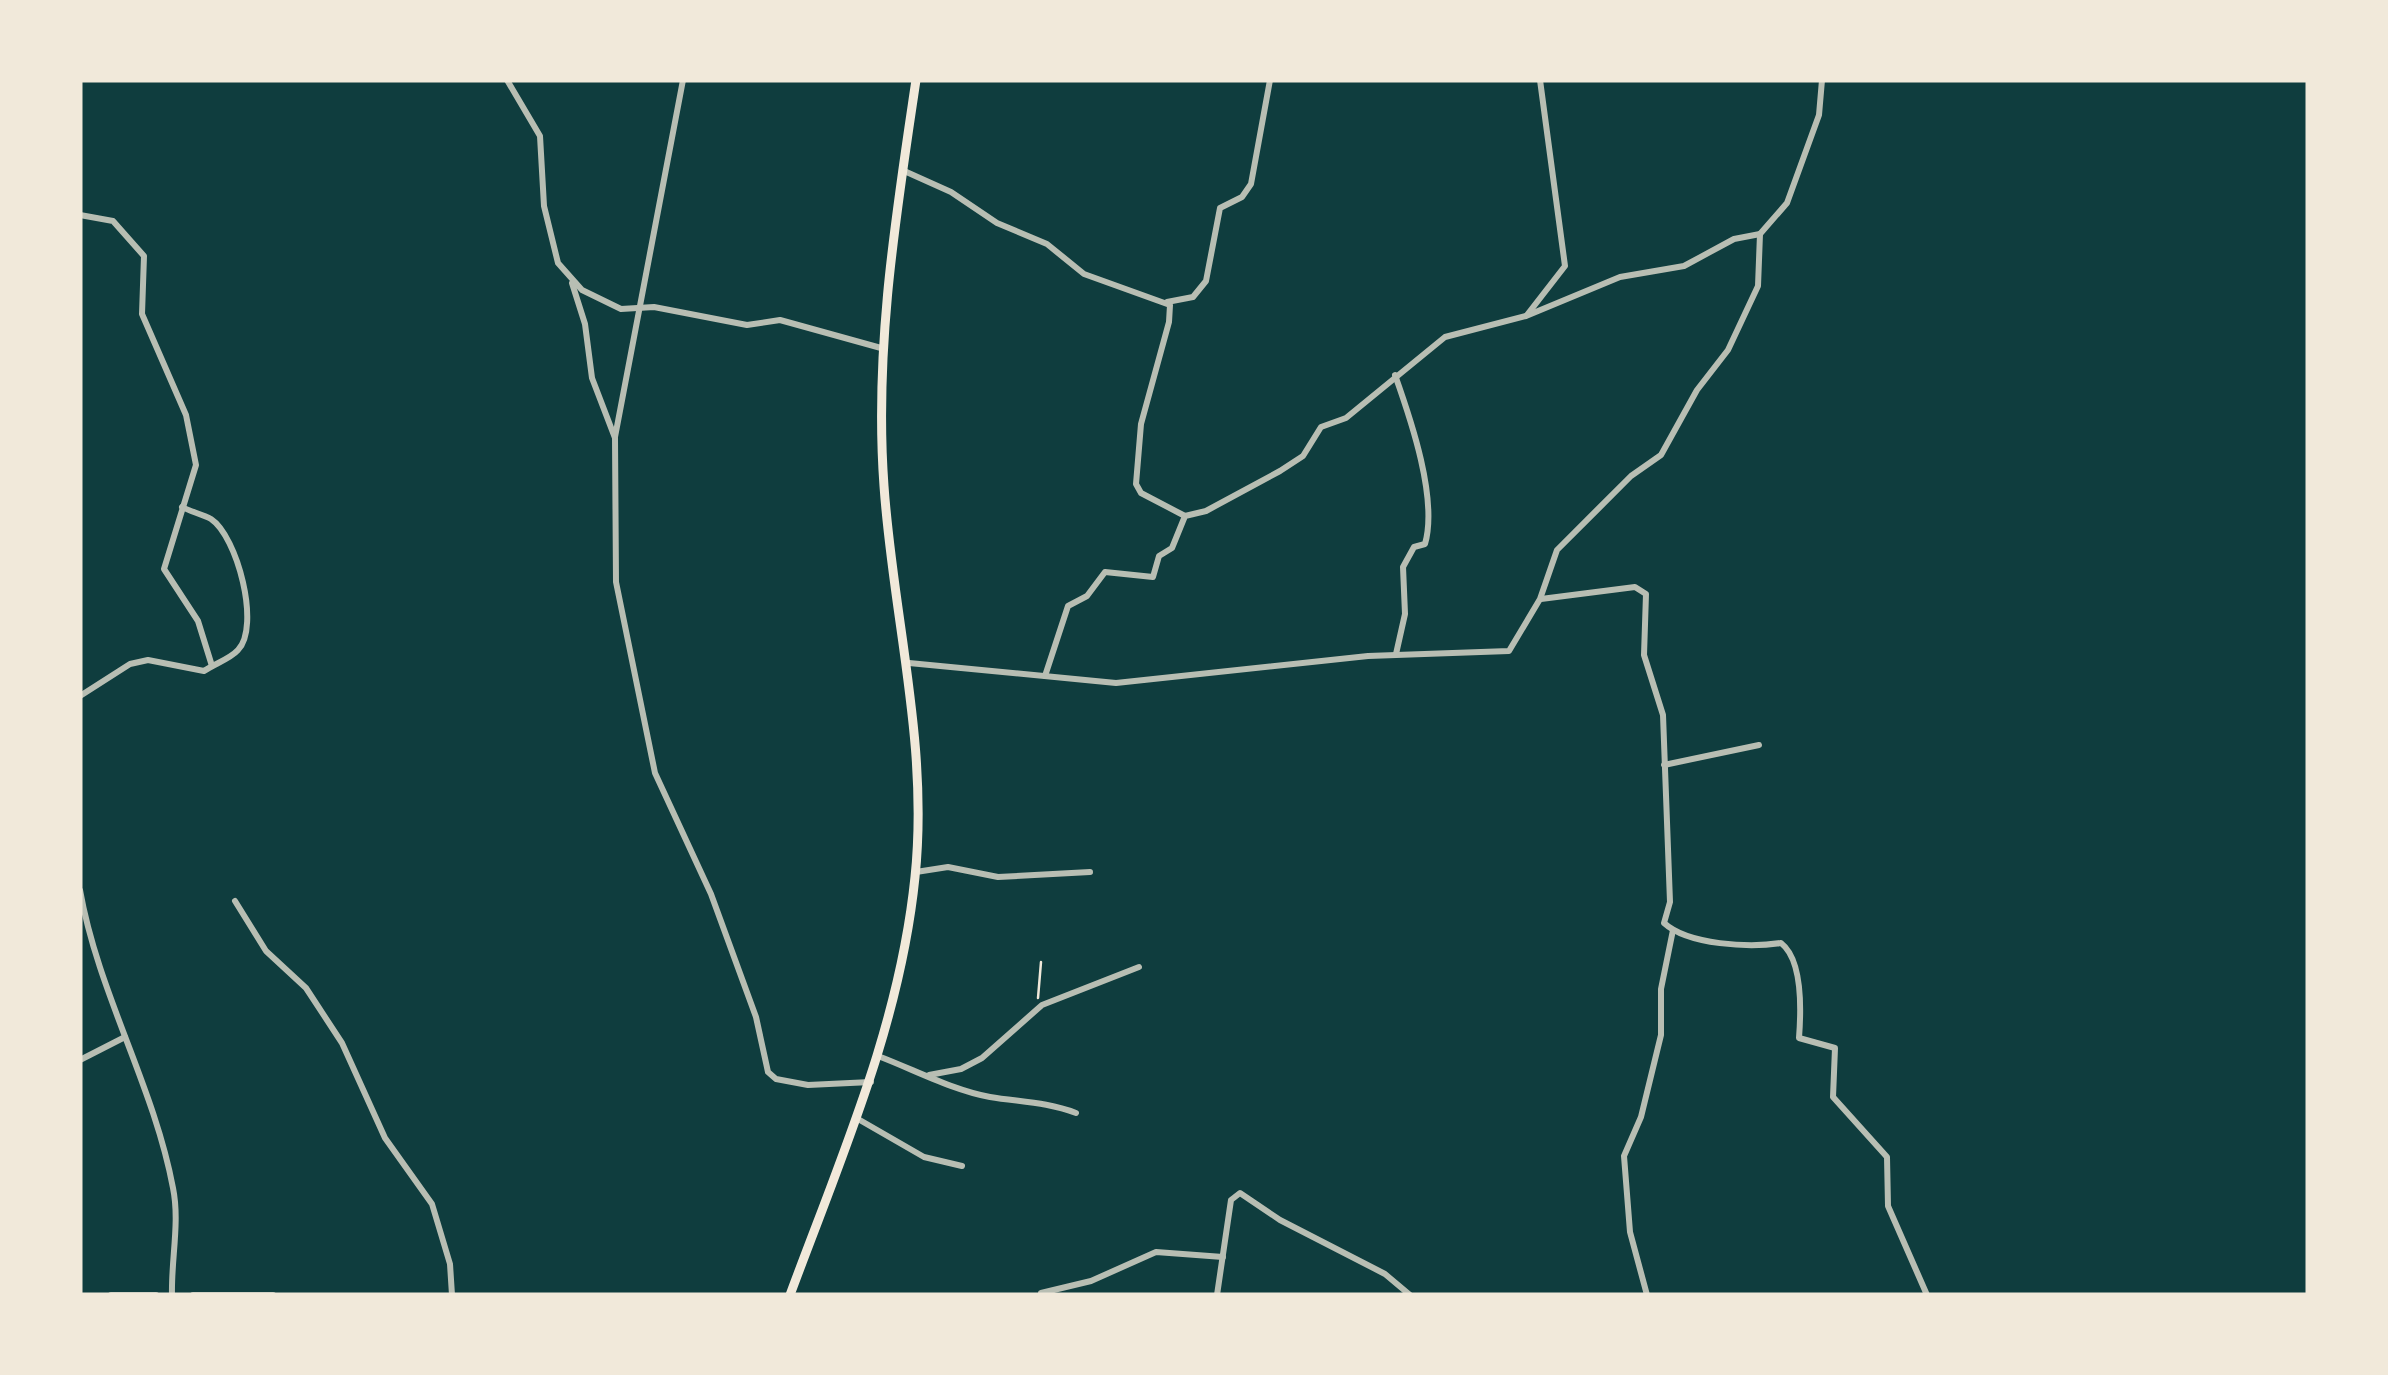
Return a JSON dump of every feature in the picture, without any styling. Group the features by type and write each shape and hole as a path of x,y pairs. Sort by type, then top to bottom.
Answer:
{"main road":[{"path":"790,1295 871,1082 907,948 916,872 918,765 909,662 884,488 881,348 916,80"}],"street":[{"path":"506,80 540,136 548,225 558,263 572,282 586,324 592,378 615,438"},
{"path":"683,80 615,438 616,582 652,758 752,1004 768,1072 776,1078 808,1084 871,1082"},
{"path":"902,170 951,192 997,222 1048,244 1084,274 1167,302 1192,297 1206,281 1220,208 1242,197 1250,184 1270,80"},
{"path":"1526,316 1565,266 1540,80"},
{"path":"1167,302 1171,311 1141,424 1136,484 1141,493 1185,516 1206,511 1302,456 1321,427 1346,418 1444,336 1526,316 1612,280 1684,266 1734,239 1760,234 1788,203 1823,104 1822,80"},
{"path":"80,215 114,221 144,256 142,314 186,416 196,466 164,568 198,621 212,666"},
{"path":"909,662 1116,684 1232,667 1396,654 1501,654 1517,643 1540,599 1561,544 1631,476 1661,456 1698,390 1728,350 1758,286 1760,234"},
{"path":"572,282 620,310 637,307 747,325 780,320 881,348"},
{"path":"1395,376 1420,458 1430,528 1426,544 1414,548 1403,567 1404,614 1396,654"},
{"path":"80,696 130,664 148,660 204,671 238,651 243,641 246,588 220,529 211,520 182,508"},
{"path":"1045,676 1068,606 1087,596 1105,572 1153,578 1159,556 1172,548 1185,516"},
{"path":"1540,599 1634,587 1646,594 1644,656 1663,715 1670,902 1664,923 1673,930 1718,944 1786,946 1797,982 1799,1038 1835,1048 1833,1097 1887,1157 1888,1206 1926,1295"},
{"path":"1664,765 1759,745"},
{"path":"916,872 948,867 998,876 1090,872"},
{"path":"80,890 94,953 174,1192 172,1295"},
{"path":"235,900 266,951 306,988 342,1043 385,1138 432,1204 450,1264 452,1295"},
{"path":"1647,1295 1630,1232 1624,1156 1641,1117 1660,1036 1661,989 1673,930"},
{"path":"929,1075 961,1070 982,1058 1042,1005 1139,966"},
{"path":"80,1060 125,1037"},
{"path":"878,1056 991,1097 1029,1099 1076,1113"},
{"path":"858,1119 924,1156 962,1166"},
{"path":"1217,1295 1231,1200 1240,1194 1280,1220 1376,1268 1410,1295"},
{"path":"1042,1294 1091,1281 1156,1252 1223,1257"},
{"path":"111,1295 156,1295"},
{"path":"193,1295 273,1295"}],"path":[{"path":"1028,1017 1038,999 1041,962"}]}
